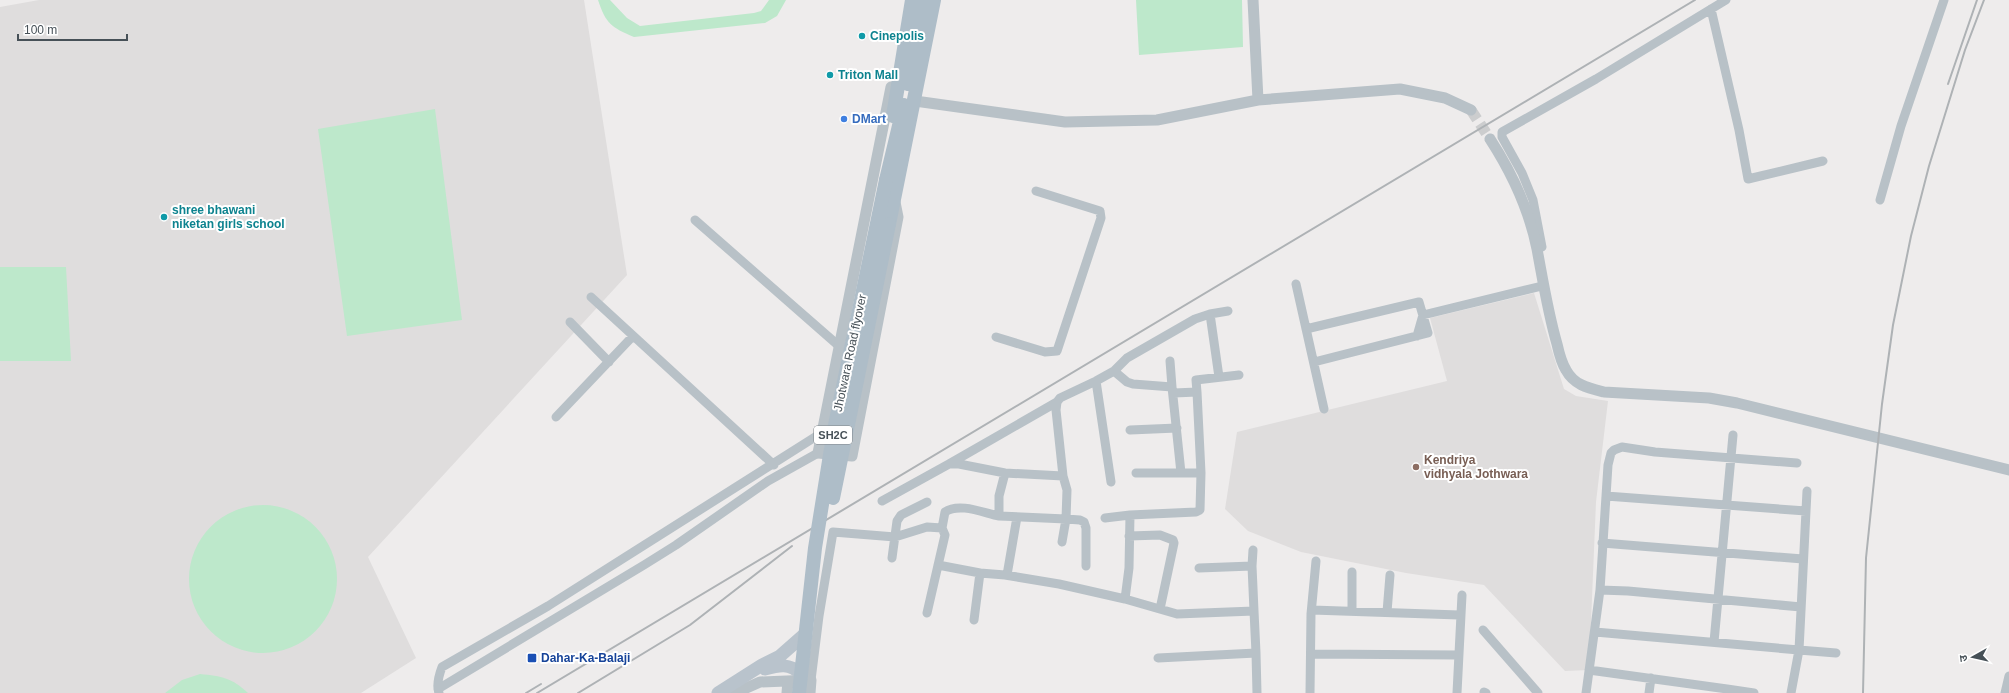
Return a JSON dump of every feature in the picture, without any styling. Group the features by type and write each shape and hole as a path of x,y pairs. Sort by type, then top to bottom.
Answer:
{"main road":[{"name":"Jhotwara Road flyover","path":"886,180 884,156 899,89 912,0"},
{"name":"Jhotwara Road flyover","path":"799,693 806,677 805,634 815,548 834,430 886,180 904,108 924,0"},
{"name":"Jhotwara Road flyover","path":"806,693 818,584 838,468 915,101 934,0"},
{"path":"718,693 754,672 762,665 780,656 805,634"},
{"path":"754,672 787,665 794,668 806,677"}],"street":[{"path":"818,453 890,92 906,0"},
{"path":"1253,0 1258,100"},
{"path":"1542,247 1533,200 1522,173 1502,137 1502,132 1596,79 1726,0"},
{"path":"1880,200 1902,126 1944,0"},
{"path":"1711,9 1739,130 1748,179 1823,160"},
{"path":"915,101 1065,122 1157,120 1258,100 1400,89 1445,98 1471,110"},
{"path":"1490,138 1505,162 1521,196 1536,248 1542,286 1555,336 1566,370 1574,381 1588,388 1604,392 1709,398 1737,402 2009,470"},
{"path":"996,337 1045,352 1057,351 1101,218 1100,211 1036,191"},
{"path":"823,432 774,465 548,606 442,667 438,676 439,691 670,549 768,481 818,453 852,456 898,216 894,198"},
{"path":"695,220 839,346"},
{"path":"1296,284 1324,410"},
{"path":"1423,315 1542,286"},
{"path":"591,298 774,465"},
{"path":"1306,329 1420,302 1428,333 1314,362"},
{"path":"1062,542 1066,519 1067,490 1063,476 1056,410 1060,398 1114,372 1127,358 1195,319 1210,314 1228,311"},
{"path":"1210,314 1219,377"},
{"path":"570,322 609,362"},
{"path":"556,417 633,336"},
{"path":"1170,361 1181,473"},
{"path":"1114,372 1127,382 1133,384 1197,392"},
{"path":"1105,518 1130,515 1196,512 1200,510 1201,473 1196,380 1239,374"},
{"path":"1096,381 1111,482"},
{"path":"882,500 1058,402"},
{"path":"1130,430 1177,428"},
{"path":"1714,642 1733,435"},
{"path":"1586,693 1600,590 1608,465 1611,453 1622,447 1655,452 1797,463"},
{"path":"948,464 959,464 1005,473 1063,476"},
{"path":"761,472 768,481"},
{"path":"1136,472 1201,473"},
{"path":"999,516 999,496 1005,473"},
{"path":"1792,693 1799,650 1807,491"},
{"path":"1606,496 1726,506 1806,510"},
{"path":"892,558 897,521 901,515 927,502"},
{"path":"927,613 945,535 942,528 945,512 950,508 958,508 999,516 1080,520 1084,522 1086,528 1086,566"},
{"path":"1125,599 1129,568 1130,515"},
{"path":"1007,575 1016,517"},
{"path":"810,693 806,677 819,616 833,532 895,537 927,527 942,528"},
{"path":"1129,536 1160,535 1173,540 1174,544 1160,609"},
{"path":"1602,543 1803,559"},
{"path":"1253,550 1252,566 1257,693"},
{"path":"1310,693 1312,610 1316,561"},
{"path":"938,565 980,573 1007,575 1059,584 1125,599 1177,614 1254,611"},
{"path":"1199,568 1252,566"},
{"path":"1352,572 1352,611"},
{"path":"974,620 980,573"},
{"path":"1387,612 1390,575"},
{"path":"1600,590 1628,591 1718,601 1801,607"},
{"path":"1457,693 1462,595"},
{"path":"1312,610 1460,615"},
{"path":"1483,630 1538,693"},
{"path":"1595,632 1836,653"},
{"path":"1158,658 1256,653"},
{"path":"1311,654 1458,655"},
{"path":"1589,670 1651,678 1727,691 1754,693"},
{"path":"2005,693 2009,676"},
{"path":"735,693 760,682 788,681 806,677"},
{"path":"1649,693 1651,678"},
{"path":"787,693 788,681"}],"shaded area":[{"path":"39,0 584,0 627,275 368,557 416,658 361,693 0,693 0,7"},
{"name":"Kendriya vidhyala Jothwara","path":"1534,293 1564,389 1576,396 1608,401 1596,502 1589,670 1565,671 1484,585 1406,573 1301,552 1248,531 1225,509 1237,432 1447,381 1430,318"}],"green space":[{"path":"598,0 610,0 627,18 640,26 754,13 761,11 769,0 786,0 777,16 765,23 634,37 610,24"},
{"path":"1136,0 1242,0 1243,47 1139,55"},
{"path":"435,109 462,320 347,336 318,129"},
{"path":"0,267 66,267 71,361 0,361"},
{"path":"270,505 285,508 298,513 316,526 329,544 332,551 336,564 336,594 332,607 329,614 316,632 298,645 291,648 278,652 256,653 241,650 228,645 210,632 197,614 194,607 190,594 189,572 192,557 197,544 210,526 228,513 235,510 248,506"},
{"path":"200,674 215,676 232,681 248,693 165,693 182,680"}],"tunnel":[{"path":"1471,110 1490,139"}],"railway":[{"path":"537,693 1695,0"},
{"path":"1948,84 1977,0"},
{"path":"1863,693 1866,558 1882,404 1893,325 1911,236 1929,166 1965,50 1984,0"},
{"path":"578,693 690,625 792,546"},
{"path":"526,693 541,684"}],"place":[{"name":"Cinepolis","path":"862,36"},
{"name":"Triton Mall","path":"830,75"},
{"name":"DMart","path":"844,119"},
{"name":"shree bhawani niketan girls school","path":"164,217"},
{"name":"Kendriya vidhyala Jothwara","path":"1416,467"},
{"name":"Dahar-Ka-Balaji","path":"532,658"}]}
